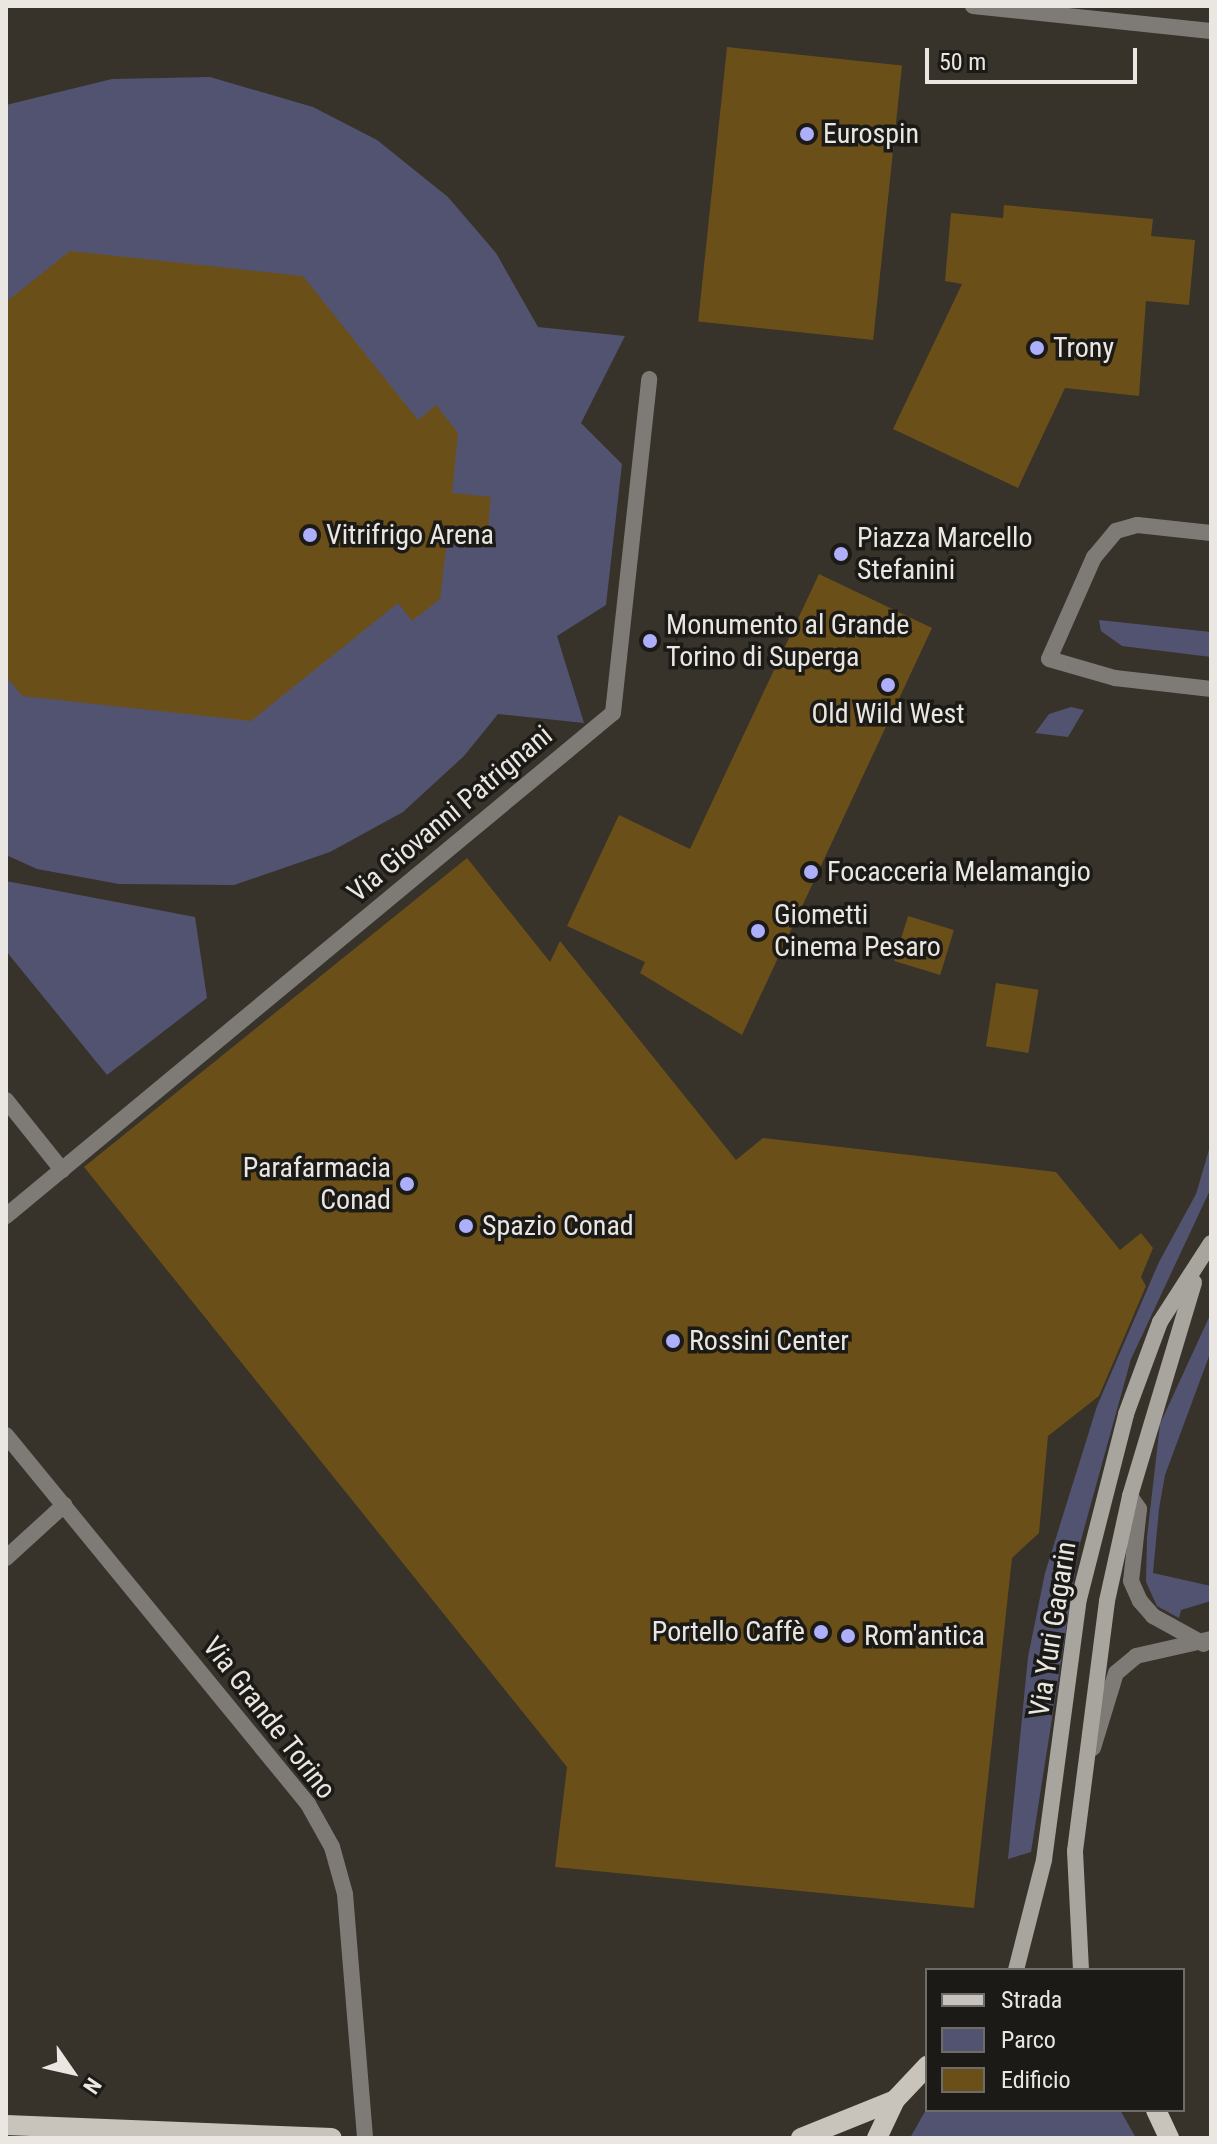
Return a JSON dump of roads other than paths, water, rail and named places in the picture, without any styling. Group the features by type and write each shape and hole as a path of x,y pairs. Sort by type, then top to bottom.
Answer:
{"main road":[{"name":"Via Yuri Gagarin","path":"1017,1968 1044,1860 1079,1599 1126,1414 1160,1322 1211,1243"},
{"name":"Via Yuri Gagarin","path":"1081,1968 1075,1865 1107,1601 1130,1496 1199,1265"},
{"path":"877,2138 895,2100 925,2068"},
{"path":"801,2138 895,2100"},
{"path":"1157,2112 1169,2138"},
{"path":"6,2125 332,2138"}],"street":[{"path":"973,6 1211,31"},
{"name":"Via Giovanni Patrignani","path":"62,1170 613,713 649,379"},
{"path":"1211,533 1137,525 1116,531 1094,557 1049,659 1115,678 1211,689"},
{"path":"6,1100 62,1170 6,1216"},
{"name":"Via Grande Torino","path":"6,1435 308,1804 332,1847 345,1894 365,2138"},
{"name":"Via Yuri Gagarin","path":"1130,1496 1139,1509 1131,1581 1140,1601 1153,1616 1208,1642"},
{"path":"6,1558 64,1505"},
{"name":"Via Yuri Gagarin","path":"1083,1780 1116,1673 1136,1656 1208,1642"}],"place":[{"name":"Eurospin","path":"807,134"},
{"name":"Trony","path":"1037,348"},
{"name":"Vitrifrigo Arena","path":"310,535"},
{"name":"Piazza Marcello Stefanini","path":"841,554"},
{"name":"Monumento al Grande Torino di Superga","path":"650,641"},
{"name":"Old Wild West","path":"888,685"},
{"name":"Focacceria Melamangio","path":"811,872"},
{"name":"Giometti Cinema Pesaro","path":"758,931"},
{"name":"Parafarmacia Conad","path":"407,1184"},
{"name":"Spazio Conad","path":"466,1226"},
{"name":"Rossini Center","path":"673,1341"},
{"name":"Portello Caffè","path":"821,1632"},
{"name":"Rom'antica","path":"848,1636"}]}
